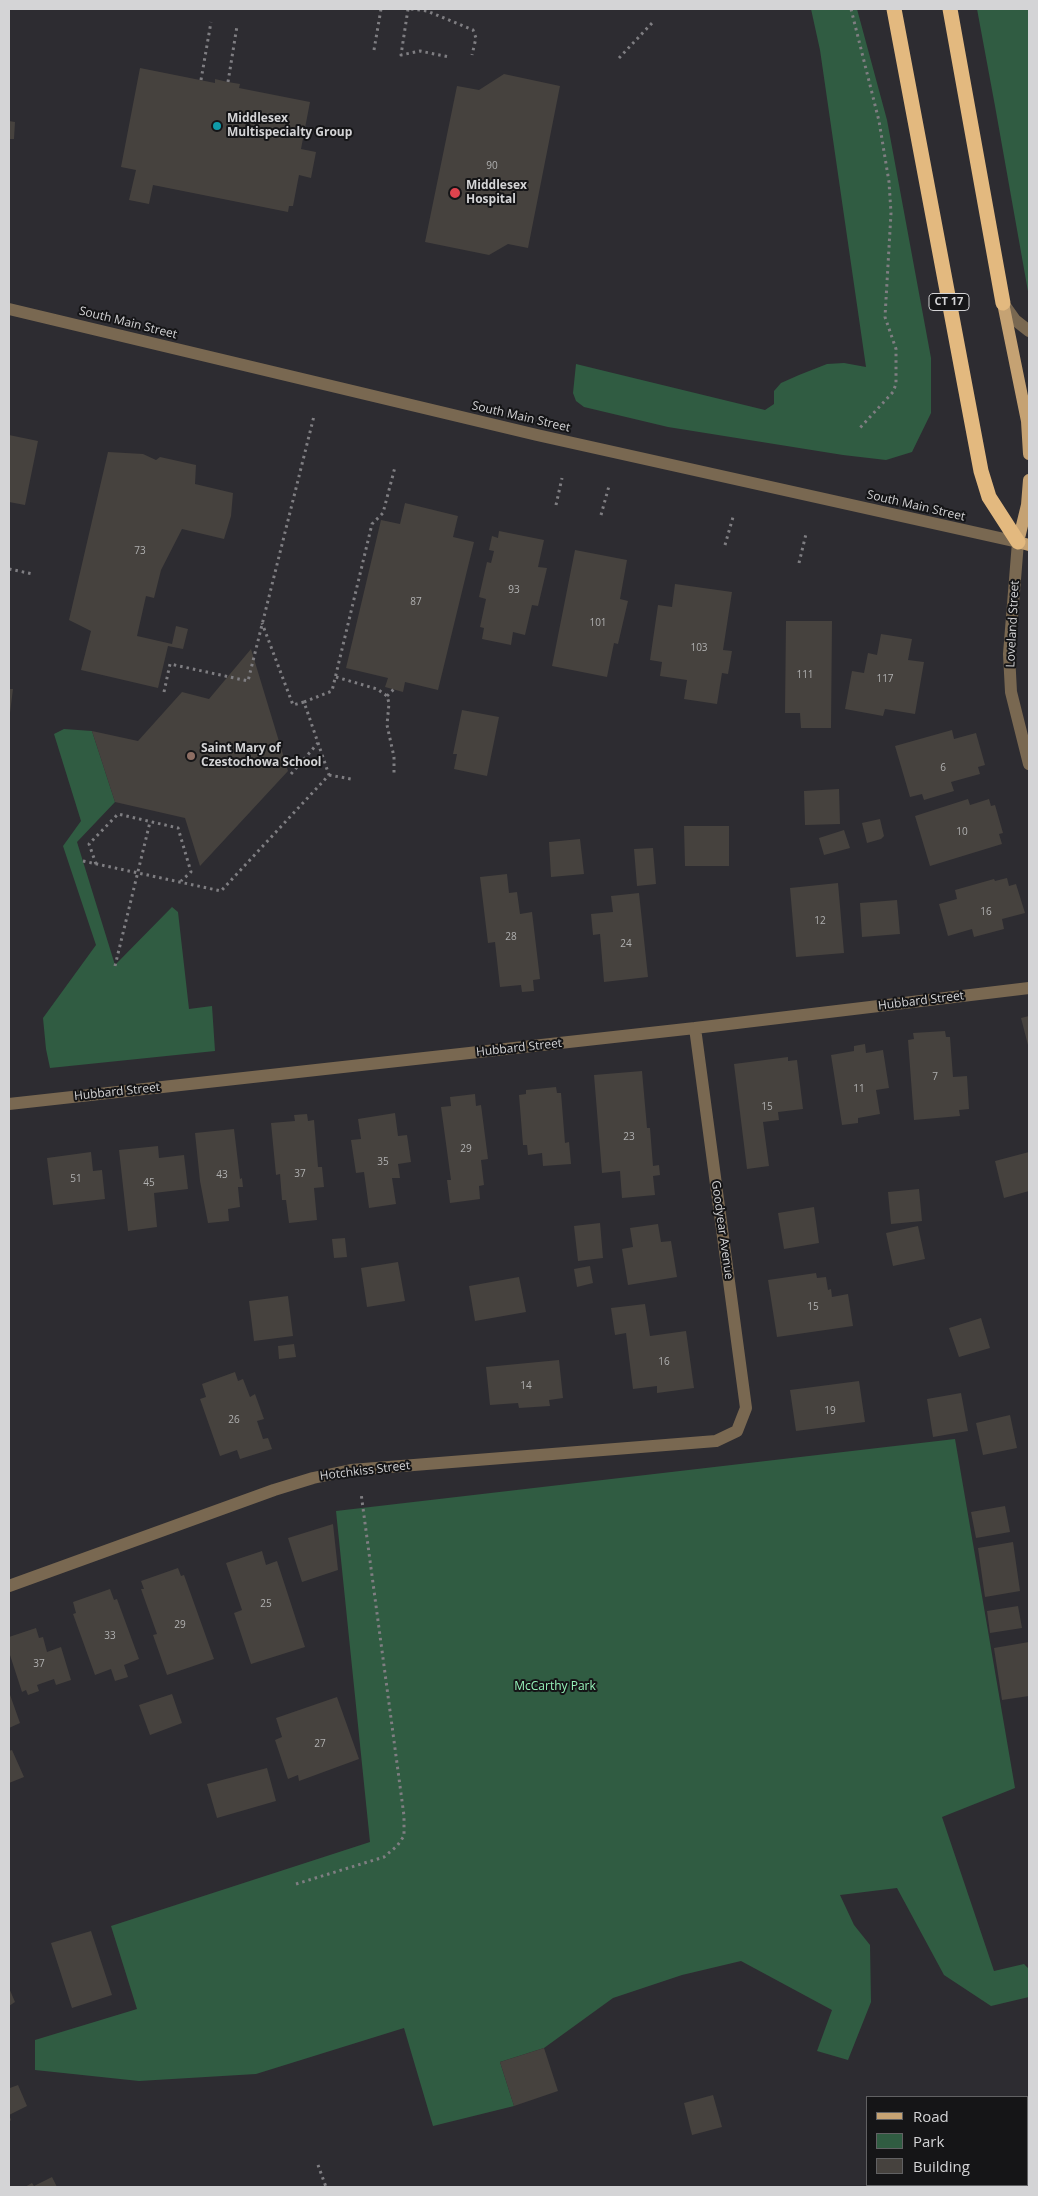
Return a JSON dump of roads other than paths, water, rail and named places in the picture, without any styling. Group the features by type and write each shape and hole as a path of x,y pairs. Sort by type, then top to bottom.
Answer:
{"highway":[{"name":"CT 17","path":"894,9 981,471 989,497 1023,544"},
{"path":"950,9 1003,303"}],"main road":[{"path":"1003,303 1028,419 1029,454"},
{"path":"1023,544 1029,480"}],"street":[{"path":"1003,303 1015,320 1029,331"},
{"name":"South Main Street","path":"9,309 537,435 1023,544"},
{"name":"Loveland Street","path":"1023,544 1009,654 1011,692 1029,764"},
{"name":"Hubbard Street","path":"9,1104 695,1028 1029,988"},
{"name":"Goodyear Avenue","path":"695,1028 746,1408 737,1431"},
{"name":"Hotchkiss Street","path":"9,1586 265,1493 313,1478 351,1470 716,1441 737,1431"}],"place":[{"name":"Middlesex Multispecialty Group","path":"217,126"},
{"name":"Middlesex Hospital","path":"455,193"},
{"name":"Saint Mary of Czestochowa School","path":"191,756"}],"park label":[{"name":"McCarthy Park","path":"555,1687"}]}
